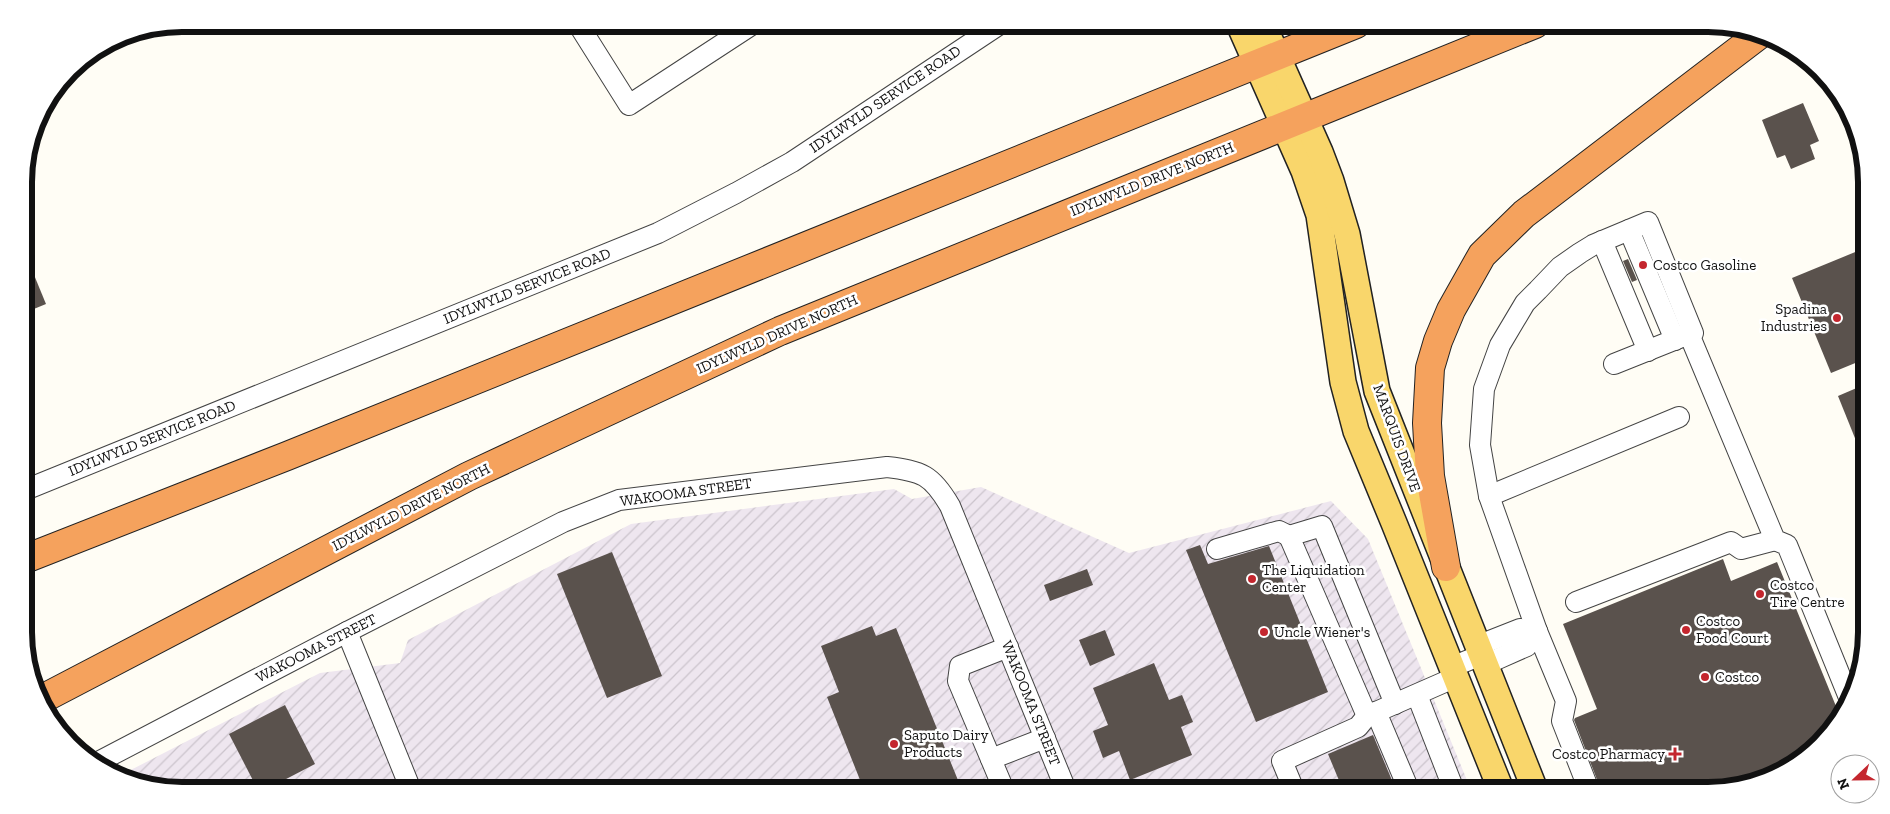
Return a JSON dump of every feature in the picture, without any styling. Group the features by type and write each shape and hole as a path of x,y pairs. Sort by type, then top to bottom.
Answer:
{"highway":[{"path":"33,556 296,452 1336,32"},
{"name":"IDYLWYLD DRIVE NORTH","path":"48,696 469,476 780,331 1515,32"},
{"path":"1446,567 1430,476 1427,423 1430,368 1438,341 1451,310 1482,255 1524,214 1752,40"}],"main road":[{"name":"MARQUIS DRIVE","path":"1245,32 1267,60 1294,121 1331,181 1347,234 1377,391 1531,781"},
{"name":"MARQUIS DRIVE","path":"1264,32 1267,60"},
{"name":"MARQUIS DRIVE","path":"1294,121 1319,215 1343,382 1356,431 1497,781"}],"street":[{"name":"IDYLWYLD SERVICE ROAD","path":"33,487 658,233 736,194 792,162 987,32"},
{"path":"584,33 629,104 739,33"},
{"path":"1586,781 1562,721 1566,701 1538,632 1489,496 1480,445 1484,389 1500,345 1525,303 1560,267 1580,253 1621,234"},
{"path":"1621,234 1670,342 1775,540 1786,545 1846,690"},
{"path":"1621,234 1670,342"},
{"path":"1614,364 1670,342"},
{"path":"1489,496 1679,417"},
{"name":"WAKOOMA STREET","path":"104,759 562,522 619,500 887,466 922,474 939,486 960,527 1063,781"},
{"path":"1288,536 1322,526 1395,704"},
{"path":"1217,549 1280,531 1288,536 1405,781"},
{"path":"1576,602 1731,542 1741,549 1775,540"},
{"path":"347,632 408,782"},
{"path":"1290,781 1282,761 1358,727 1372,714 1417,695 1481,655 1493,661 1527,646 1538,632"},
{"path":"1000,781 958,681 960,666 1008,647"},
{"path":"1417,695 1451,781"},
{"path":"991,759 1045,738"}],"shaded area":[{"path":"981,487 1129,553 1331,501 1368,539 1467,781 182,782 153,779 128,771 320,673 400,663 408,640 631,524 894,489 912,499"}],"building":[{"path":"1803,103 1819,141 1810,145 1815,159 1791,169 1785,155 1777,158 1762,120"},
{"name":"Spadina Industries","path":"1858,251 1858,362 1831,373 1792,278"},
{"path":"1628,259 1637,280 1632,282 1623,261"},
{"path":"33,272 46,304 33,309"},
{"path":"1858,387 1858,446 1838,396"},
{"path":"1200,545 1208,564 1269,546 1328,692 1256,722 1186,550"},
{"path":"612,552 662,676 607,698 557,574"},
{"name":"Costco","path":"1723,559 1731,581 1777,562 1836,707 1820,730 1806,744 1791,756 1756,774 1737,779 1717,781 1598,781 1574,720 1597,709 1563,624"},
{"path":"1087,569 1093,585 1050,601 1044,585"},
{"name":"Saputo Dairy Products","path":"872,626 876,636 896,628 959,781 861,782 827,697 839,692 821,646"},
{"path":"1105,630 1115,655 1090,666 1079,640"},
{"path":"1154,663 1169,700 1182,695 1193,722 1181,727 1192,755 1130,780 1119,751 1103,758 1093,731 1108,725 1093,688"},
{"path":"285,705 315,764 281,782 254,782 229,734"},
{"path":"1373,735 1392,781 1339,781 1328,754"}],"place":[{"name":"Costco Gasoline","path":"1643,265"},
{"name":"Spadina Industries","path":"1837,318"},
{"name":"The Liquidation Center","path":"1252,579"},
{"name":"Costco Tire Centre","path":"1760,594"},
{"name":"Costco Food Court","path":"1686,630"},
{"name":"Uncle Wiener's","path":"1264,632"},
{"name":"Costco","path":"1705,677"},
{"name":"Saputo Dairy Products","path":"894,744"},
{"name":"Costco Pharmacy","path":"1675,754"}]}
